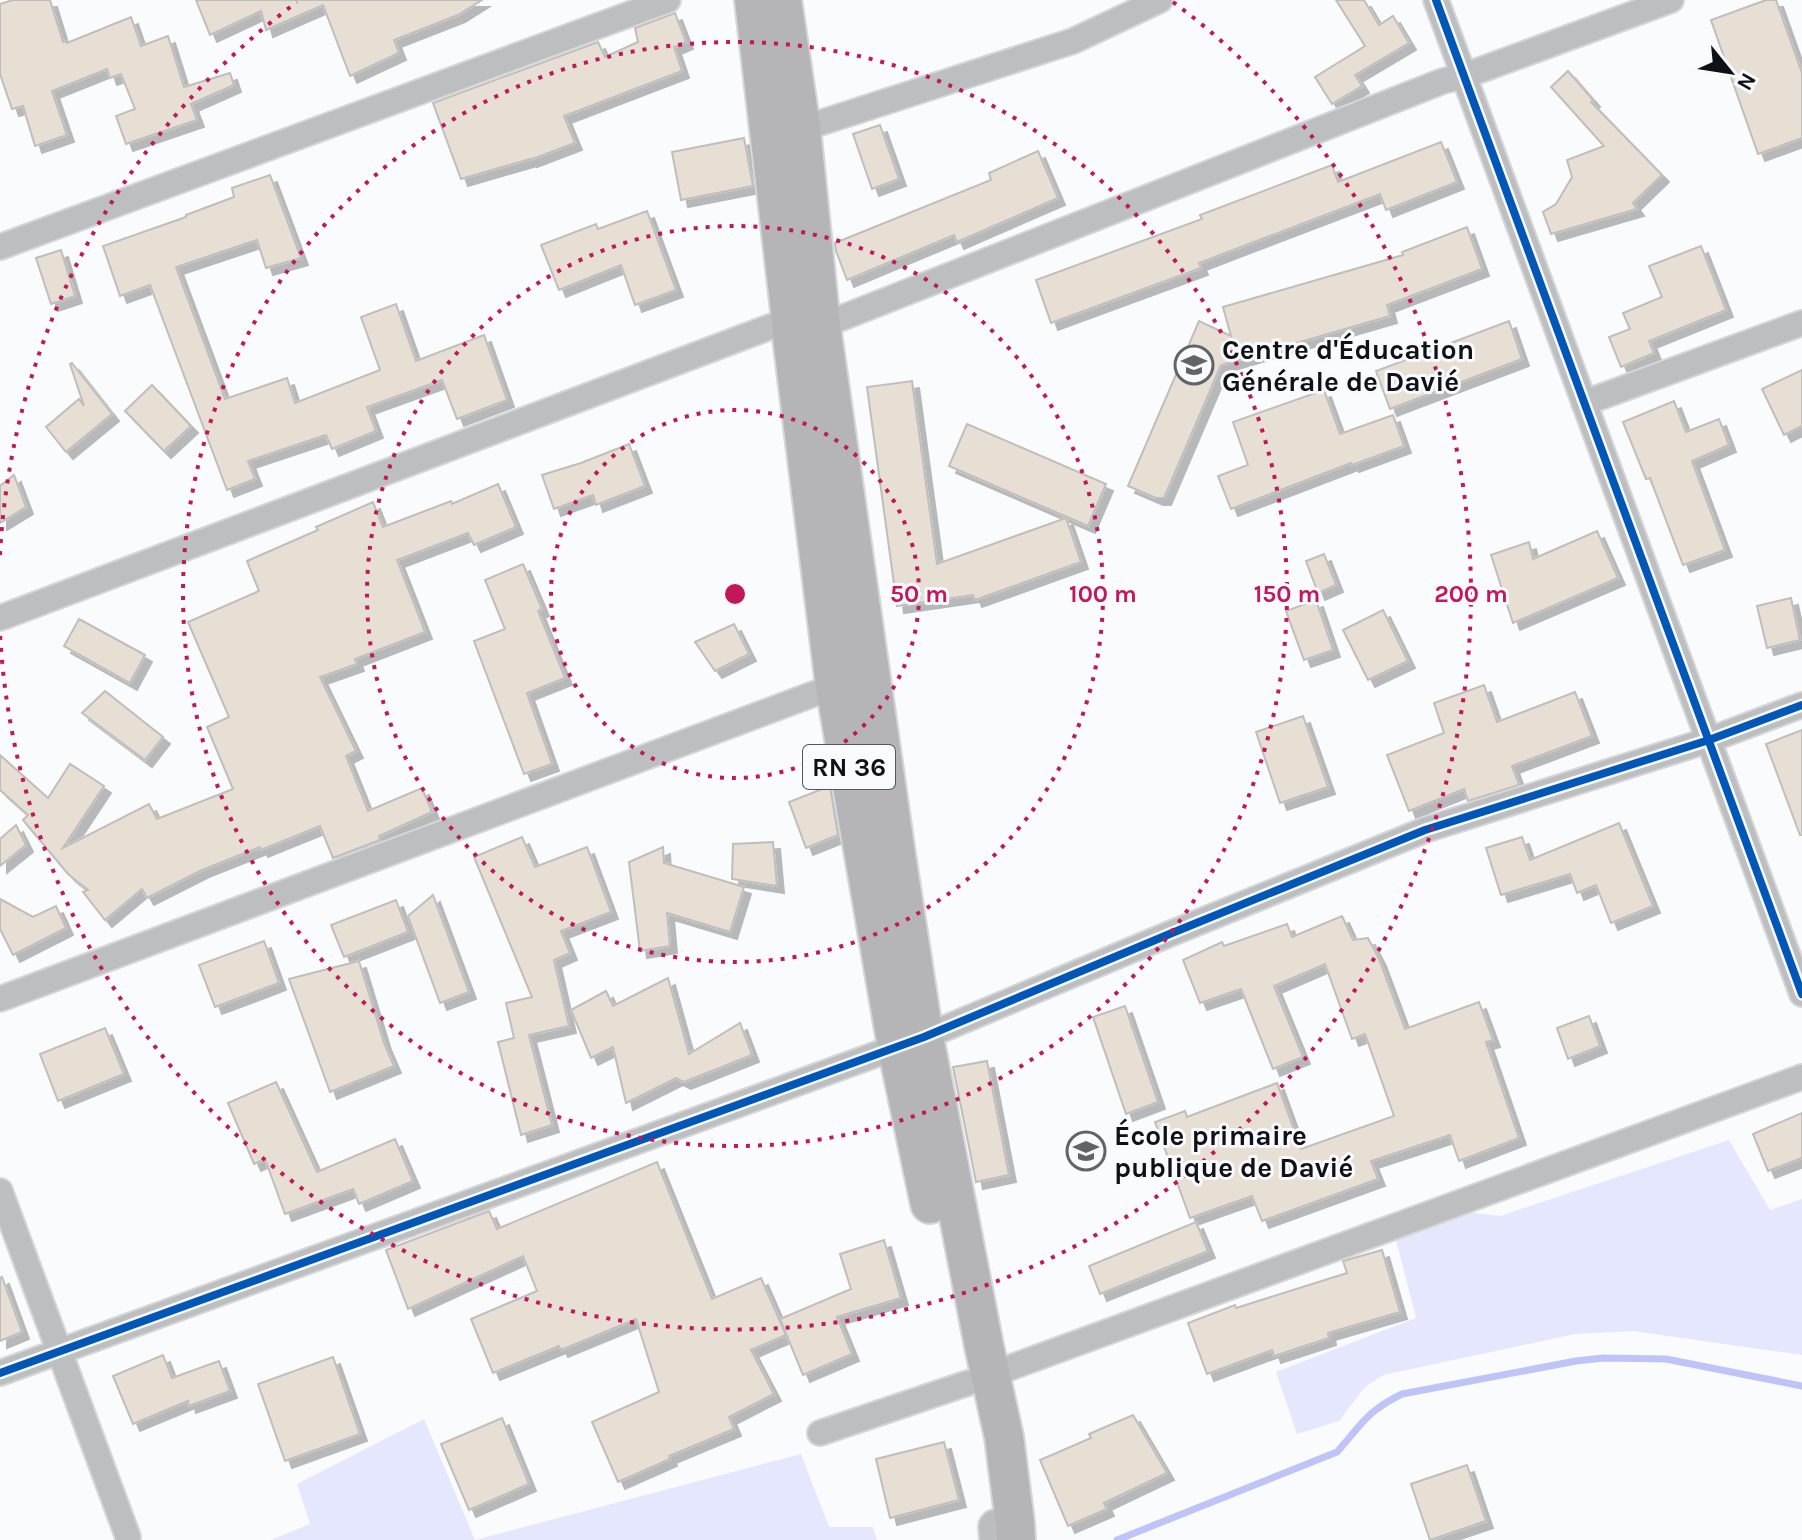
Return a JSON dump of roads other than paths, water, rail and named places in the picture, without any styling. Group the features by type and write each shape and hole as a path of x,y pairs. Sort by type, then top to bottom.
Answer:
{"main road":[{"name":"RN 36","path":"754,0 786,133"},
{"name":"RN 36","path":"782,0 786,133 835,686 979,1379 1006,1532"},
{"name":"RN 36","path":"801,327 878,734 910,1042"}],"street":[{"path":"0,247 668,0"},
{"path":"786,133 1073,41 1160,0"},
{"path":"1436,0 1802,994"},
{"path":"0,618 801,327 1443,81 1671,0"},
{"path":"1584,403 1802,323"},
{"path":"0,999 835,686"},
{"path":"0,1373 910,1042 1425,830 1709,740 1802,705"},
{"path":"820,1433 979,1379 1802,1077"},
{"path":"0,1191 128,1537"}],"waterway":[{"path":"1117,1540 1337,1452 1373,1412 1402,1394 1603,1358 1666,1359 1802,1386"}],"place":[{"name":"Centre d'Éducation Générale de Davié","path":"1194,365"},
{"name":"École primaire publique de Davié","path":"1086,1151"}]}
